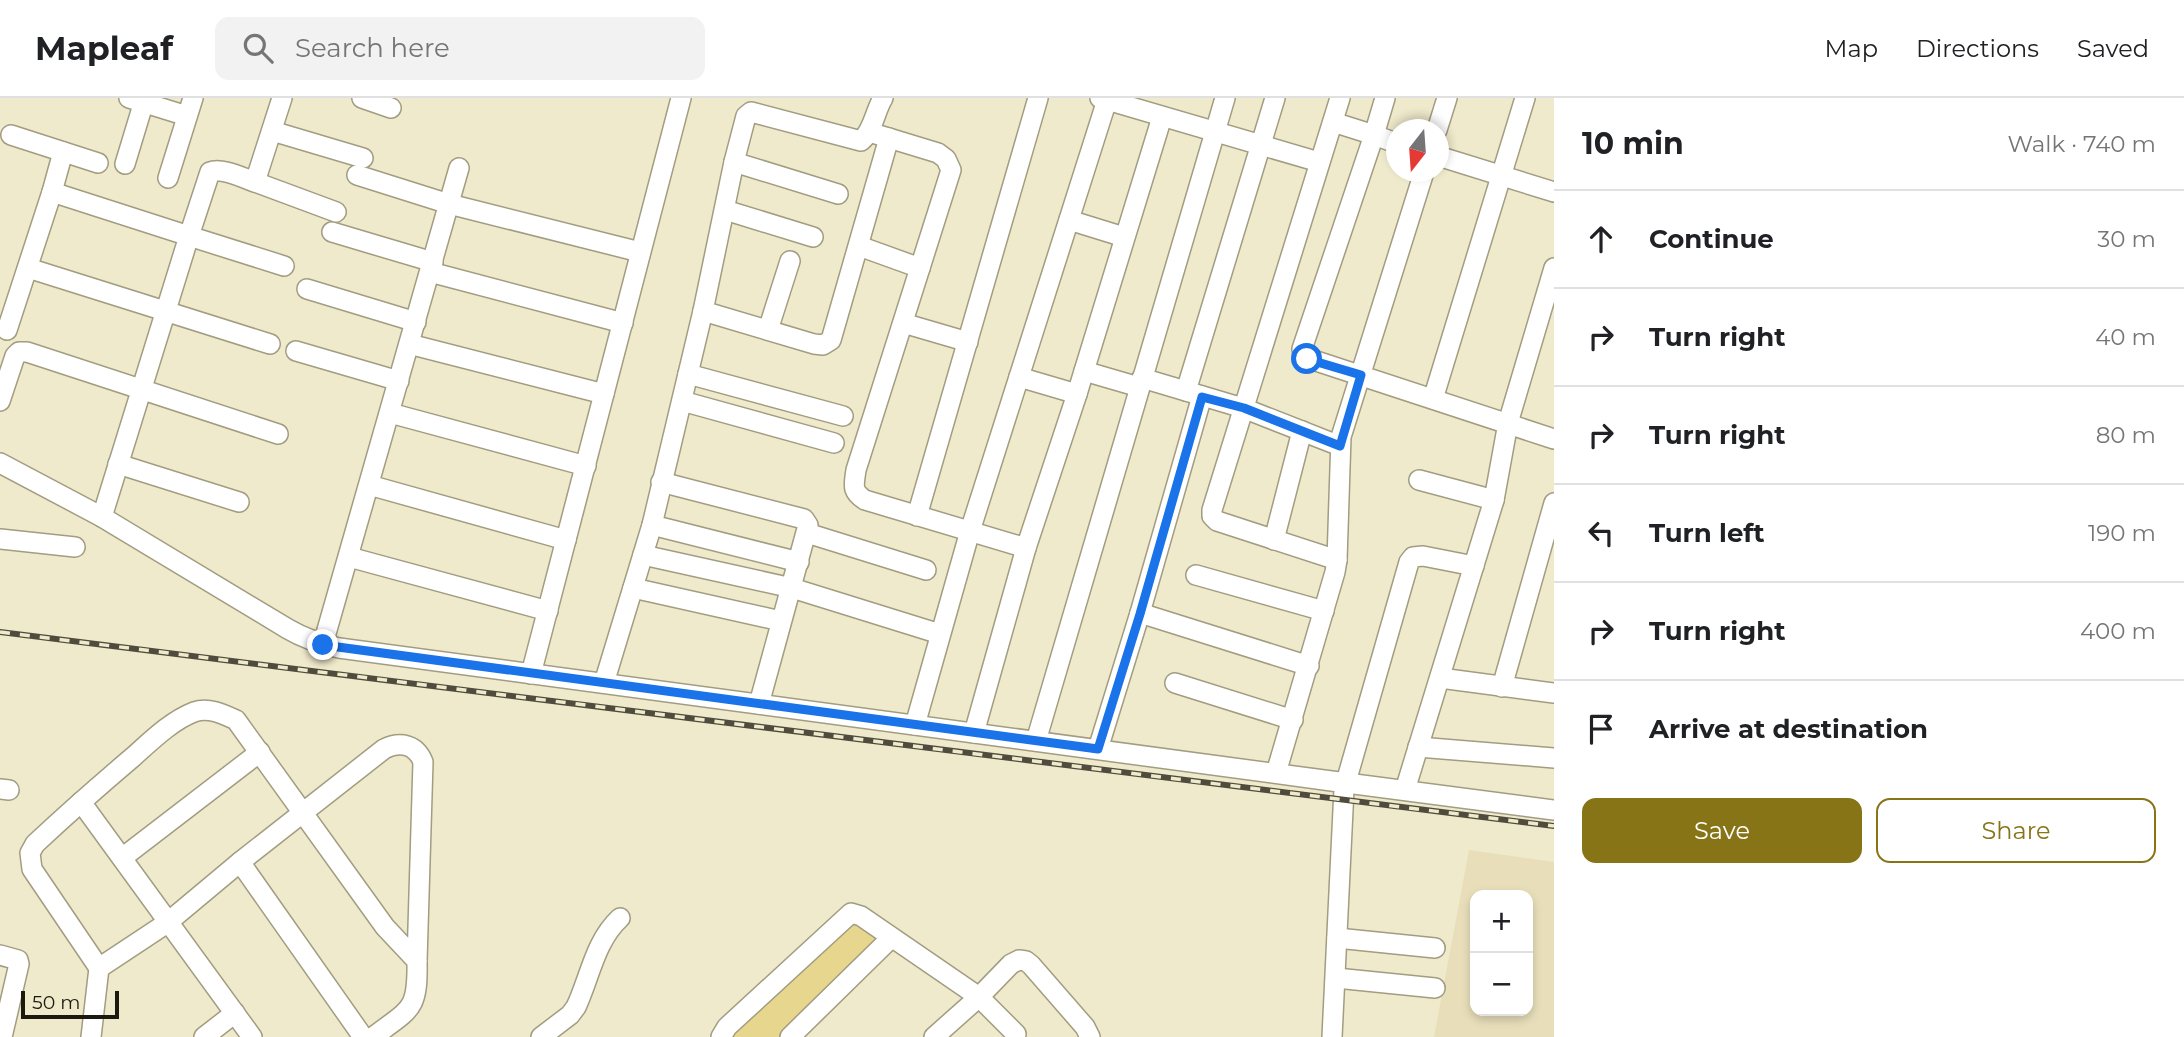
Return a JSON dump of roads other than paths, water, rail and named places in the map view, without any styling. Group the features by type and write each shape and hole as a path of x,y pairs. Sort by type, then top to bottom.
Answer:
{"street":[{"path":"255,182 282,98"},
{"path":"362,98 391,108"},
{"path":"531,674 681,98"},
{"path":"604,683 652,524 703,311 734,162 748,113 858,141 865,139 883,98"},
{"path":"917,516 1038,98"},
{"path":"1036,741 1225,98"},
{"path":"1098,749 1140,614 1194,394 1275,98"},
{"path":"1337,560 1217,521 1212,516 1212,510 1340,98"},
{"path":"1385,98 1302,354 1307,359 1554,439"},
{"path":"1440,119 1447,98"},
{"path":"1433,399 1525,98"},
{"path":"125,164 139,99 190,107 168,178"},
{"path":"915,725 970,531 1069,220 1104,99 1319,162"},
{"path":"974,733 1026,548 1077,394 1162,117"},
{"path":"1333,122 1386,139"},
{"path":"272,131 449,204 640,252"},
{"path":"869,132 938,153 950,163 951,170 856,470 854,486 857,495 865,500 1026,548"},
{"path":"11,135 98,163"},
{"path":"703,311 814,344 824,345 831,340 889,138"},
{"path":"7,330 63,152"},
{"path":"1449,159 1554,192"},
{"path":"734,162 838,194"},
{"path":"323,645 460,168"},
{"path":"102,517 210,173 215,170 255,182 336,212"},
{"path":"1276,773 1337,560 1340,446 1421,182"},
{"path":"52,192 284,266"},
{"path":"725,210 813,237"},
{"path":"1069,220 1124,237"},
{"path":"332,232 431,267 623,323"},
{"path":"859,246 920,268"},
{"path":"768,330 790,261"},
{"path":"28,268 270,344"},
{"path":"1405,790 1494,500 1507,423 1546,321 1553,272"},
{"path":"307,289 416,322"},
{"path":"903,323 968,342"},
{"path":"409,344 604,394"},
{"path":"296,351 399,381"},
{"path":"0,401 15,356 19,352 27,352 278,433"},
{"path":"1084,371 1194,394 1244,408 1340,446"},
{"path":"688,374 843,415"},
{"path":"1019,377 1077,394"},
{"path":"682,401 834,443"},
{"path":"390,413 586,466"},
{"path":"1274,540 1302,431"},
{"path":"0,463 102,517 288,629 323,645 1343,782 1553,807"},
{"path":"118,464 239,502"},
{"path":"1419,480 1494,500"},
{"path":"661,482 804,519 808,525 759,704"},
{"path":"369,485 566,540"},
{"path":"1502,687 1554,503"},
{"path":"652,524 799,562"},
{"path":"807,533 926,570"},
{"path":"0,539 75,547"},
{"path":"643,555 792,588 940,634"},
{"path":"1332,1037 1343,782 1409,562 1413,557 1423,556 1474,566"},
{"path":"349,557 548,611"},
{"path":"1196,575 1324,611"},
{"path":"633,588 781,621"},
{"path":"1140,614 1308,666"},
{"path":"1440,678 1554,693"},
{"path":"1175,682 1293,720"},
{"path":"91,1037 99,968 32,869 30,853 35,844 80,802 157,736 196,712 209,710 236,720 385,927 417,961"},
{"path":"99,968 167,923 384,749 400,744 412,747 423,762 418,988 407,1012 373,1037"},
{"path":"1418,747 1554,758"},
{"path":"122,858 260,752"},
{"path":"80,802 252,1037"},
{"path":"240,862 363,1037"},
{"path":"721,1037 727,1027 851,913 861,916 979,997 1016,1034"},
{"path":"541,1037 570,1015 576,1007 601,943 611,926 621,918"},
{"path":"790,1037 891,938"},
{"path":"1337,938 1434,948"},
{"path":"0,955 18,960 19,964 2,1037"},
{"path":"934,1037 1011,964 1019,960 1026,961 1085,1027 1090,1037"},
{"path":"1336,978 1435,988"},
{"path":"204,1037 235,1013"}],"railway":[{"path":"0,632 1554,826"}]}
